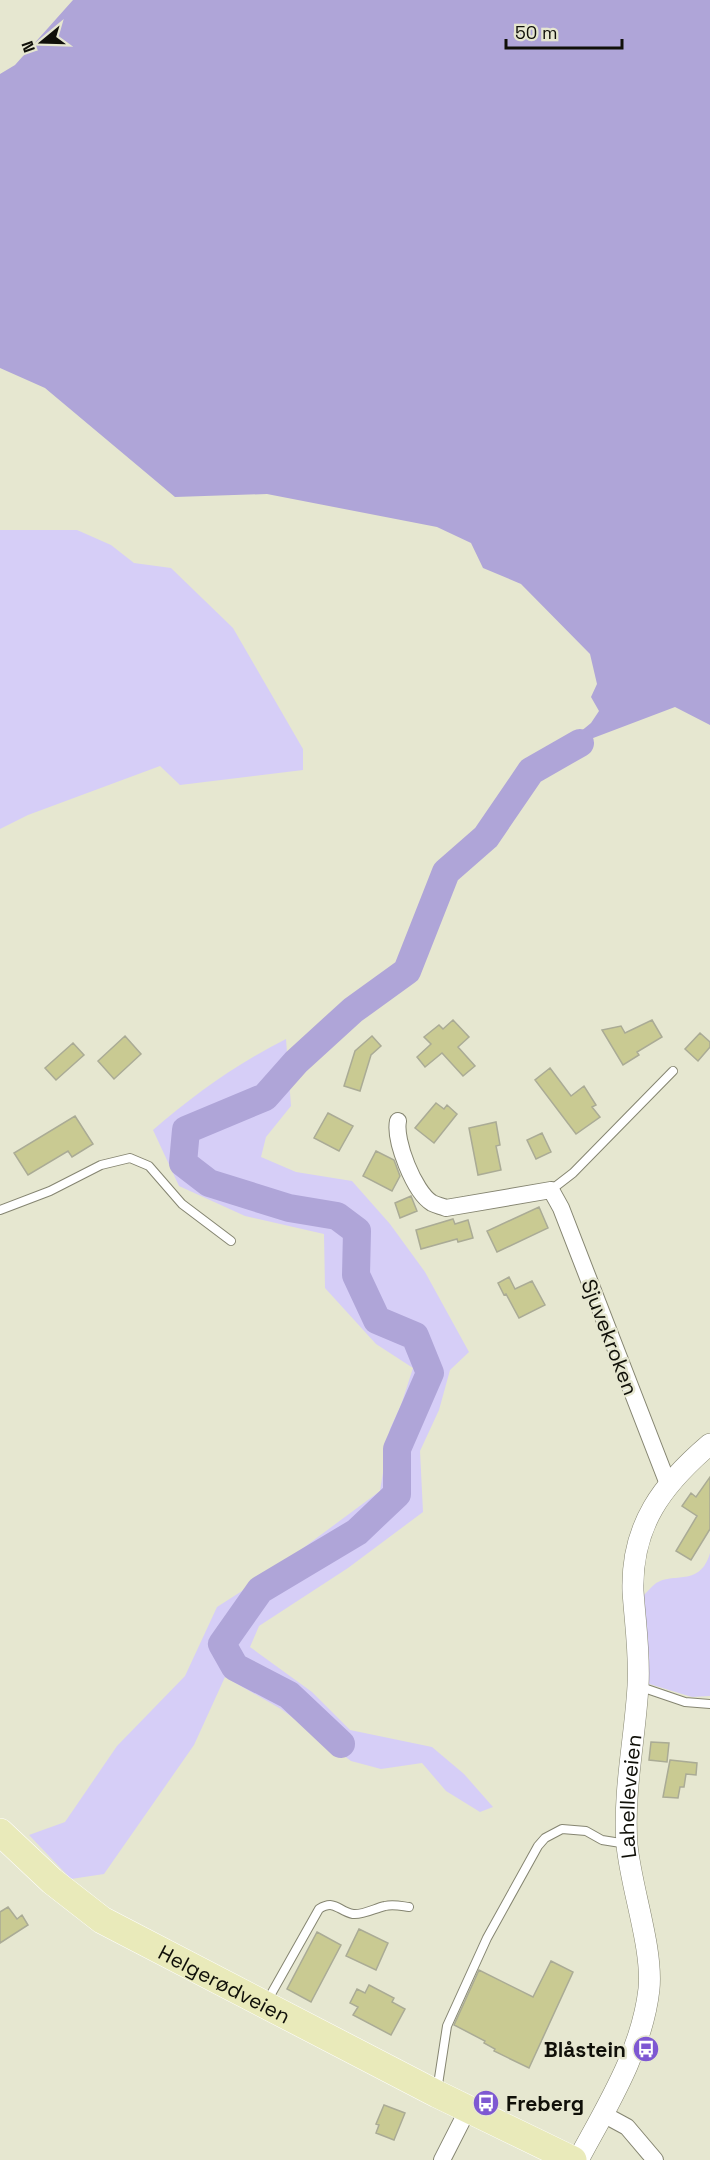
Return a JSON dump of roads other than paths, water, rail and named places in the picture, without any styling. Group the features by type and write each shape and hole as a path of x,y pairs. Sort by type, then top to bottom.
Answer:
{"main road":[{"name":"Helgerødveien","path":"0,1832 52,1881 102,1920 436,2094 573,2160"}],"street":[{"path":"398,1121 395,1134 418,1188 431,1203 446,1208 551,1190"},
{"name":"Sjuvekroken","path":"551,1190 561,1208 668,1484"},
{"name":"Lahelleveien","path":"578,2160 633,2051 644,2018 649,1986 647,1958 627,1845 627,1800 638,1686 633,1573 637,1549 652,1506 668,1484 710,1444"},
{"path":"442,2160 468,2109"},
{"path":"603,2114 627,2127 655,2160"}],"lane":[{"path":"551,1190 573,1173 673,1071"},
{"path":"0,1210 50,1191 101,1165 130,1158 149,1166 182,1204 231,1241"},
{"path":"638,1686 685,1702 710,1704"},
{"path":"436,2094 447,2026 487,1938 538,1846 546,1838 562,1829 586,1831 602,1840 627,1845"},
{"path":"264,2006 319,1909 335,1904 346,1911 359,1914 388,1905 409,1907"}],"waterway":[{"path":"341,1744 289,1695 235,1667 222,1644 260,1590 357,1532 397,1494 397,1449 430,1373 415,1336 377,1320 356,1275 357,1231 337,1216 289,1208 209,1183 183,1163 186,1130 265,1097 296,1062 353,1010 407,971 446,872 486,837 531,771 580,743"}],"place":[{"name":"Blåstein","path":"646,2049"},
{"name":"Freberg","path":"486,2103"}]}
